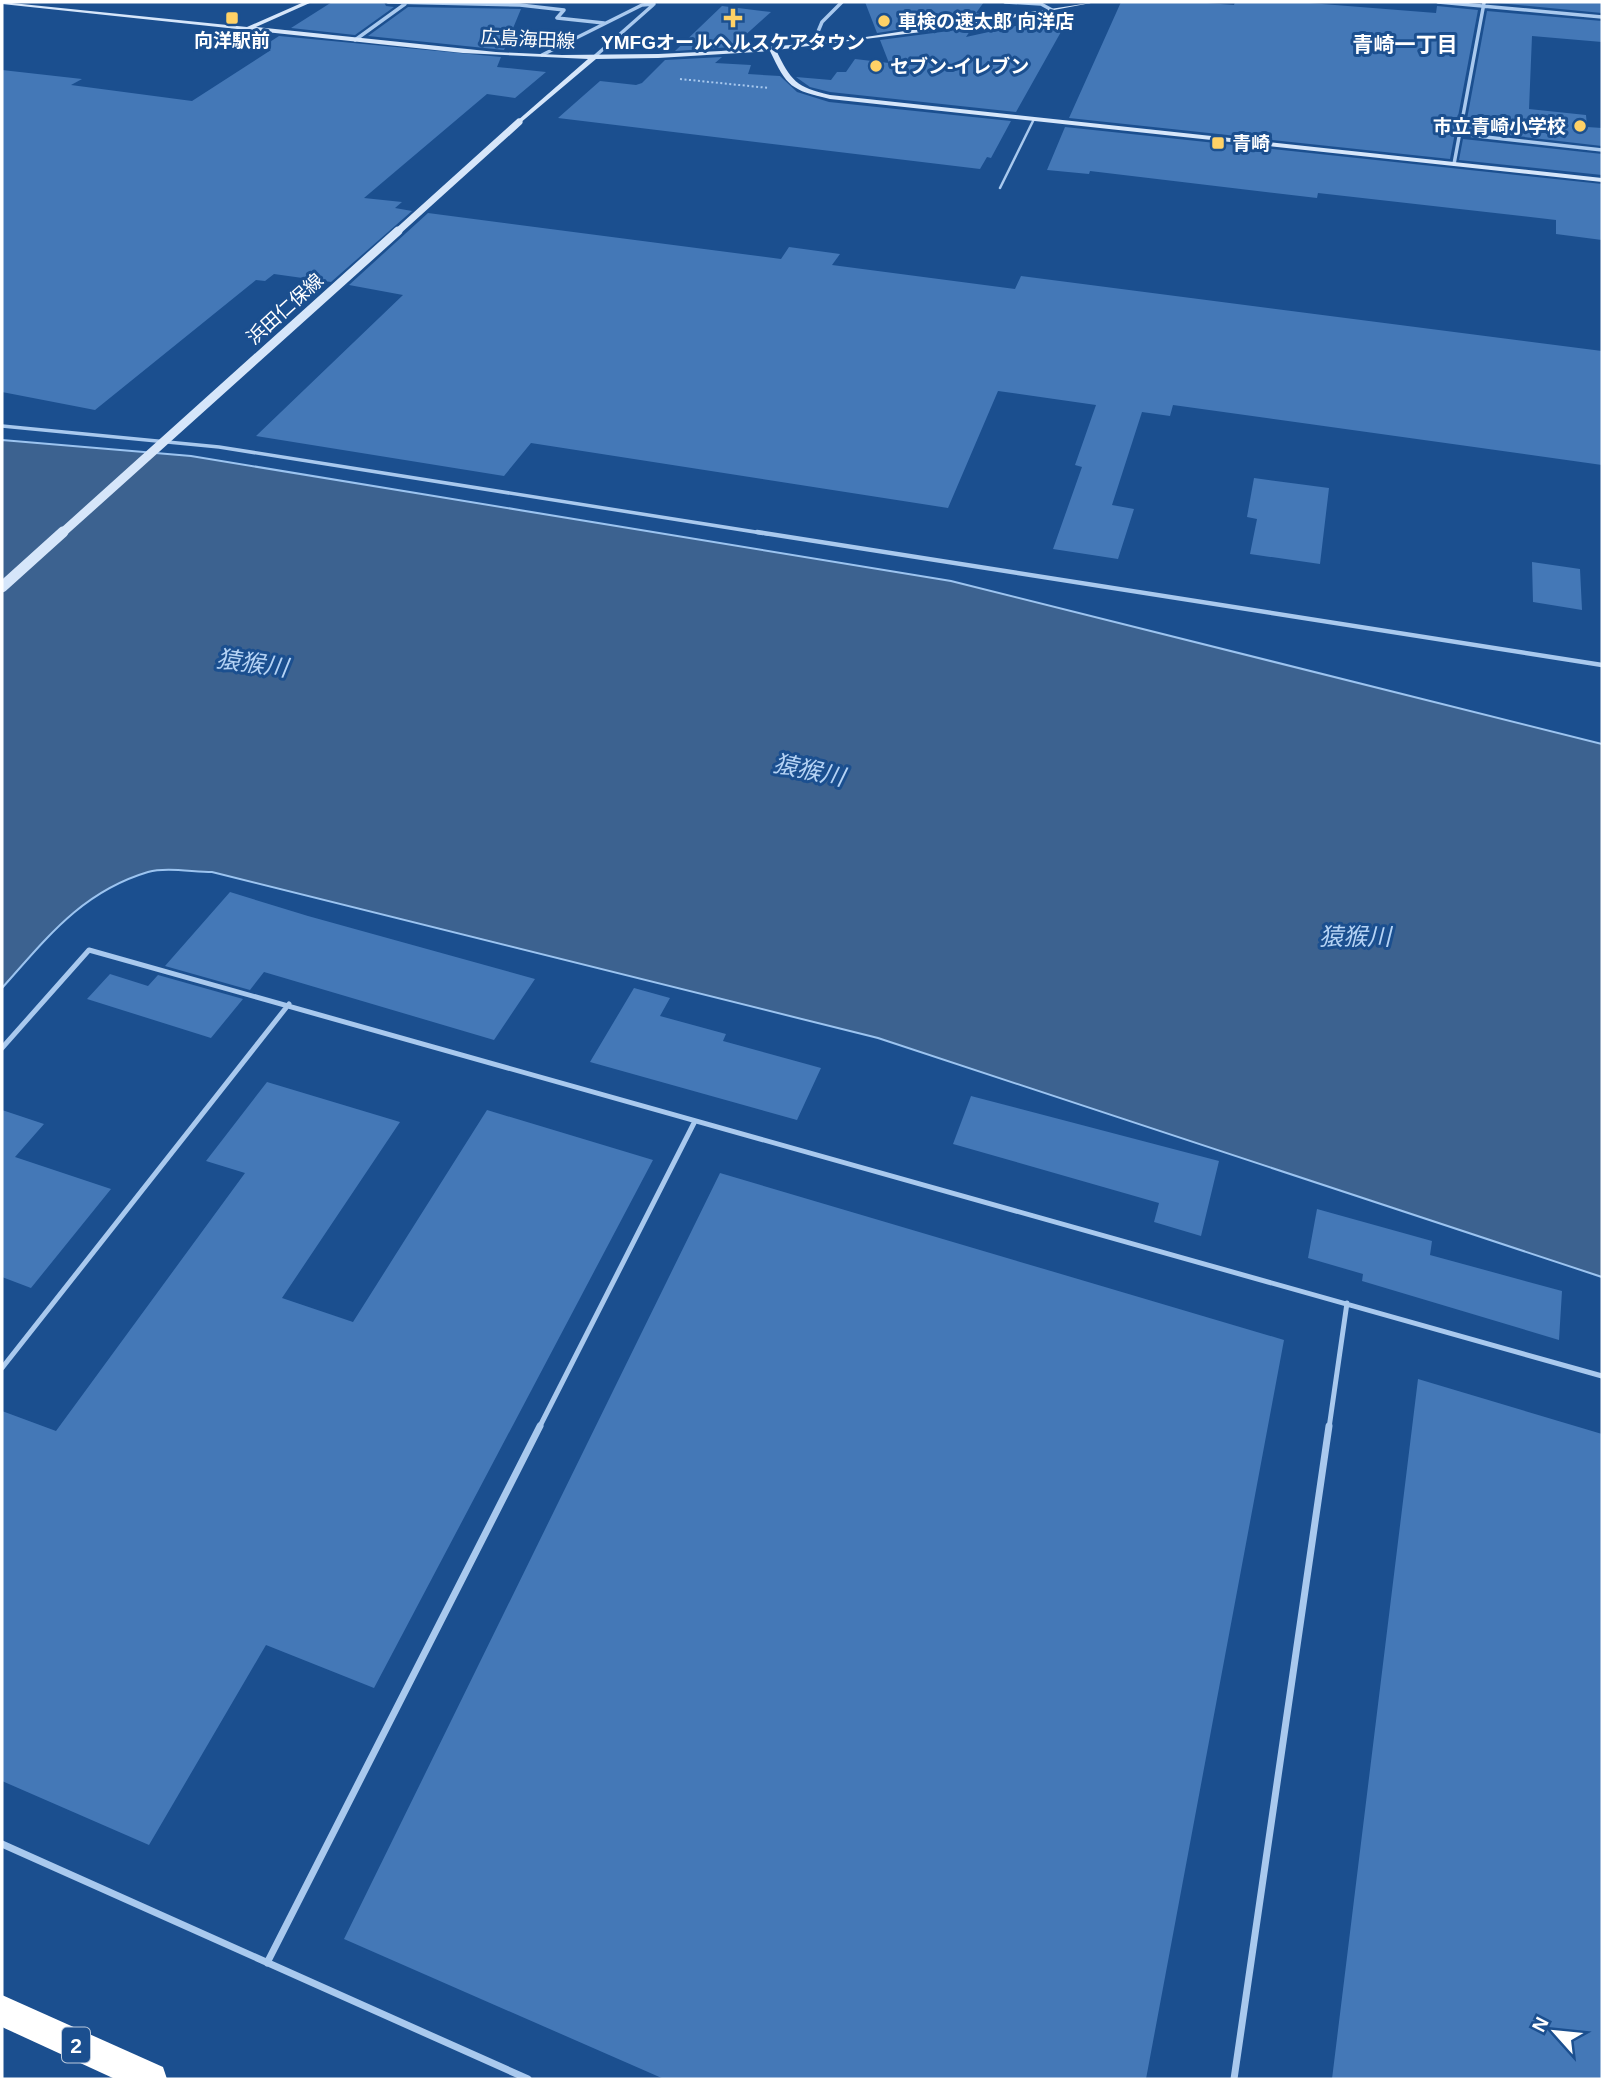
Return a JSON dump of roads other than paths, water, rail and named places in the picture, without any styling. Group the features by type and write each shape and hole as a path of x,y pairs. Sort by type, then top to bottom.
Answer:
{"highway":[{"name":"2","path":"2,2011 151,2079"}],"main road":[{"name":"広島海田線","path":"2,2 450,50 593,58 812,46 981,24 1093,2"},
{"path":"248,29 309,2"},
{"path":"773,50 791,85 798,90 830,97 1602,180"},
{"name":"浜田仁保線","path":"2,587 593,58"}],"street":[{"path":"388,2 531,6 564,10 557,18 604,23"},
{"path":"812,46 821,22 842,2"},
{"path":"1005,2 1041,4 1052,10"},
{"path":"1438,2 1484,4 1602,17"},
{"path":"355,40 407,3"},
{"path":"542,55 642,5 655,3"},
{"path":"593,58 655,3"},
{"path":"1454,164 1484,4"},
{"path":"1459,134 1602,150"}],"lane":[{"path":"1000,188 1034,119"},
{"path":"2,426 219,447 1602,665"},
{"path":"2,1048 89,950 289,1004 1602,1376"},
{"path":"2,1368 289,1004"},
{"path":"267,1963 695,1121"},
{"path":"1234,2079 1347,1303"},
{"path":"2,1844 528,2079"}],"water":[{"name":"猿猴川","path":"2,440 191,456 951,581 1602,744 1602,1277 878,1038 212,872 148,872 103,892 66,919 2,988"}],"place":[{"name":"向洋駅前","path":"232,18"},
{"name":"YMFGオールヘルスケアタウン","path":"733,18"},
{"name":"車検の速太郎 向洋店","path":"884,21"},
{"name":"セブン-イレブン","path":"876,66"},
{"name":"市立青崎小学校","path":"1580,126"},
{"name":"青崎","path":"1218,143"}],"district":[{"name":"青崎一丁目","path":"1405,44"}]}
